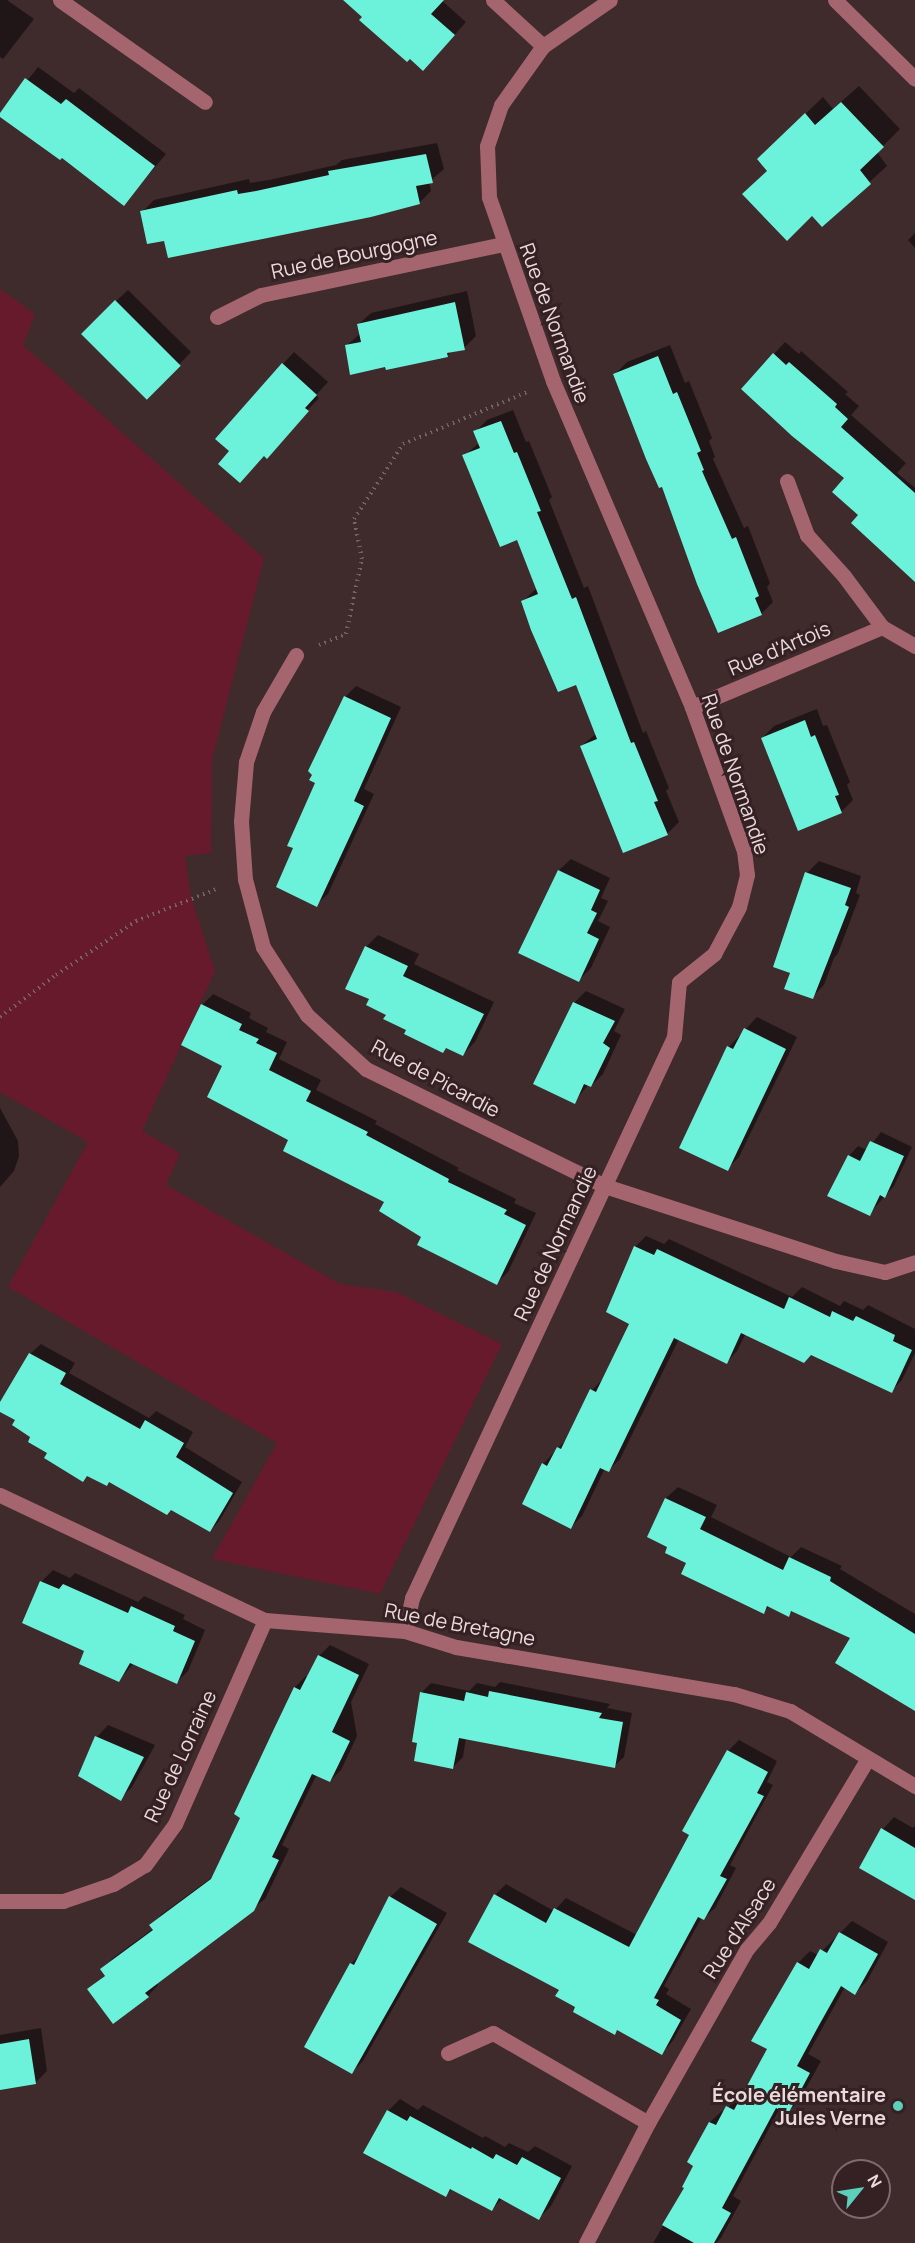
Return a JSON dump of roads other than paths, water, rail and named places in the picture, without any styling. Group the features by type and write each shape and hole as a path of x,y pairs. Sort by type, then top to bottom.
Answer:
{"street":[{"path":"60,0 205,102"},
{"path":"493,0 543,46 610,0"},
{"path":"835,0 915,79"},
{"name":"Rue de Normandie","path":"405,1631 412,1598 674,1037 679,982 714,954 739,906 747,875 744,851 692,707 553,381 503,244 489,197 487,146 501,105 543,46"},
{"name":"Rue de Bourgogne","path":"217,317 261,295 503,244"},
{"path":"787,481 807,534 844,576 882,627 915,646"},
{"name":"Rue d'Artois","path":"692,707 882,627"},
{"name":"Rue de Picardie","path":"296,655 263,712 246,762 241,821 245,879 263,947 307,1015 366,1069 604,1186 836,1261 885,1272 915,1262"},
{"name":"Rue de Bretagne","path":"0,1495 265,1620 405,1631 456,1647 734,1694 790,1711 915,1786"},
{"name":"Rue de Lorraine","path":"0,1901 63,1901 113,1884 145,1865 174,1824 265,1620"},
{"name":"Rue d'Alsace","path":"586,2243 648,2123 747,1949 769,1923 868,1758"},
{"path":"448,2053 493,2033 648,2123"}],"place":[{"name":"École élémentaire Jules Verne","path":"898,2106"}]}
